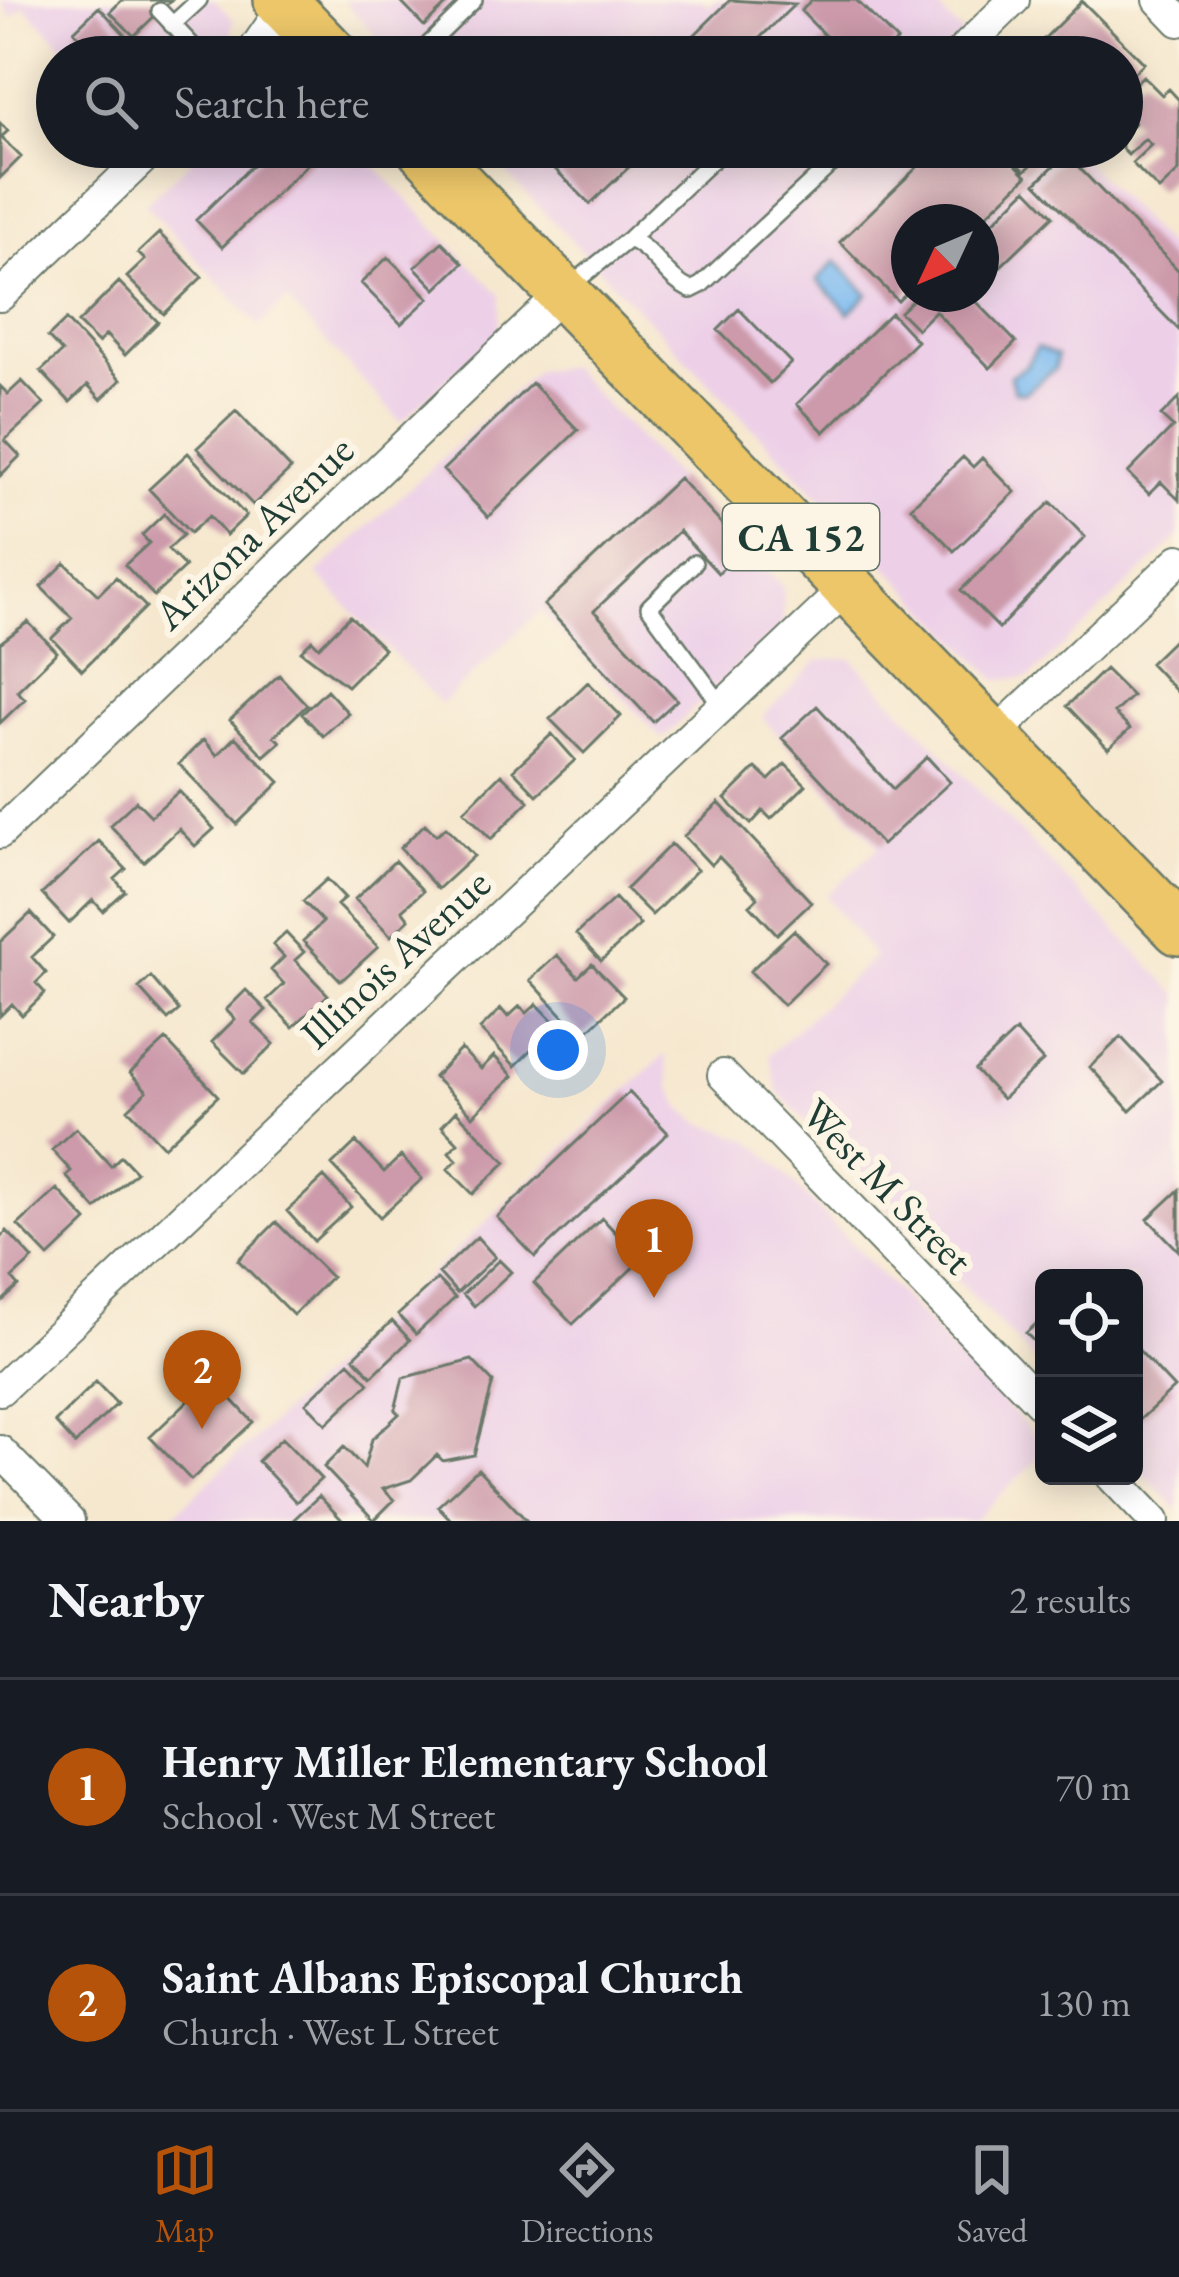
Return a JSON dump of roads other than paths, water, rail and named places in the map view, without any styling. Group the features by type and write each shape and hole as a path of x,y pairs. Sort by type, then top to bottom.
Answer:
{"highway":[{"path":"284,1 316,36"},
{"name":"CA 152","path":"443,168 993,736 1174,914"}],"street":[{"path":"977,36 1014,0"},
{"path":"1159,0 1179,21"},
{"path":"262,36 284,1"},
{"path":"0,296 133,168"},
{"name":"Arizona Avenue","path":"0,833 564,292"},
{"path":"993,736 1179,560"},
{"name":"Illinois Avenue","path":"0,1390 849,586"},
{"name":"West M Street","path":"723,1075 1035,1398"},
{"path":"0,1451 69,1521"},
{"path":"1120,1485 1154,1521"}],"lane":[{"path":"172,25 199,0"},
{"path":"437,36 474,0"},
{"path":"160,11 183,36"},
{"path":"564,292 704,168"},
{"path":"629,239 641,244 677,284 691,290 827,168"},
{"path":"694,563 649,608 722,706"}],"water":[{"path":"836,261 868,294 849,313 817,280"},
{"path":"1037,347 1057,356 1055,369 1024,393 1014,391 1010,376 1026,366"}],"place":[{"name":"Henry Miller Elementary School","path":"654,1298"},
{"name":"Saint Albans Episcopal Church","path":"202,1429"}]}
